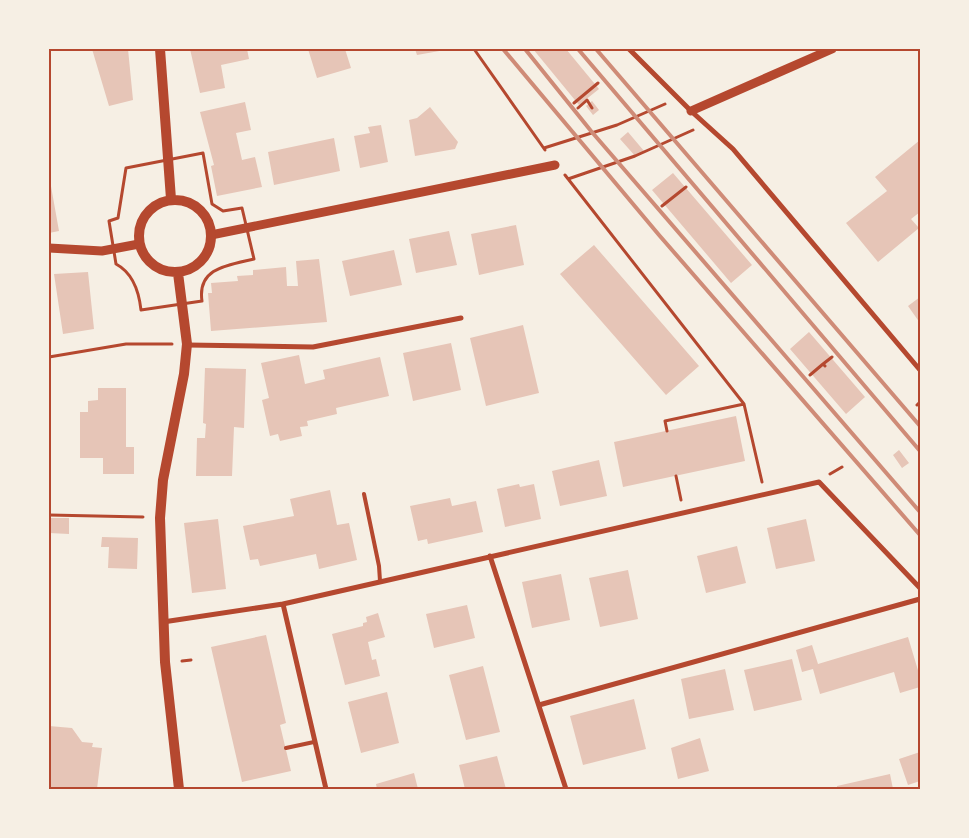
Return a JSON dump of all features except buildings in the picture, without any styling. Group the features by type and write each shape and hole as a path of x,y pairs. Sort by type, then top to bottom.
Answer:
{"main road":[{"path":"160,49 171,199"},
{"path":"171,199 185,200 198,207 208,218 211,235 210,246 204,259 192,268 178,272 165,271 153,266 144,256 139,244 139,229 145,214 156,204 171,199"},
{"path":"178,272 187,344 184,374 163,480 160,518 162,622 179,789"}],"street":[{"path":"629,49 678,99 733,149 920,370"},
{"path":"691,111 832,49"},
{"path":"211,235 555,165"},
{"path":"49,248 88,251 114,250 139,244"},
{"path":"187,344 313,347 461,318"},
{"path":"162,622 284,604 819,482 920,588"},
{"path":"490,556 566,789"},
{"path":"539,705 920,599"},
{"path":"284,604 326,789"}],"lane":[{"path":"364,494 379,566 380,581"},
{"path":"286,748 314,742"}],"path":[{"path":"474,49 555,165 568,179 744,404 765,494"},
{"path":"574,103 598,83"},
{"path":"544,148 632,120 678,99"},
{"path":"578,108 587,100 592,108"},
{"path":"568,179 706,125"},
{"path":"203,153 212,204 223,211 242,208 247,229 254,259 220,267 205,279 200,288 202,301 141,310 137,289 126,269 116,264 108,221 118,218 126,168 203,153"},
{"path":"662,206 686,187"},
{"path":"49,357 126,344 187,344"},
{"path":"810,375 832,357"},
{"path":"917,405 920,402"},
{"path":"667,431 665,421 744,404"},
{"path":"676,476 684,512"},
{"path":"49,514 160,518"}],"railway":[{"path":"503,49 659,235 920,535"},
{"path":"525,49 591,131 920,512"},
{"path":"578,49 920,451"},
{"path":"596,49 920,426"}]}
